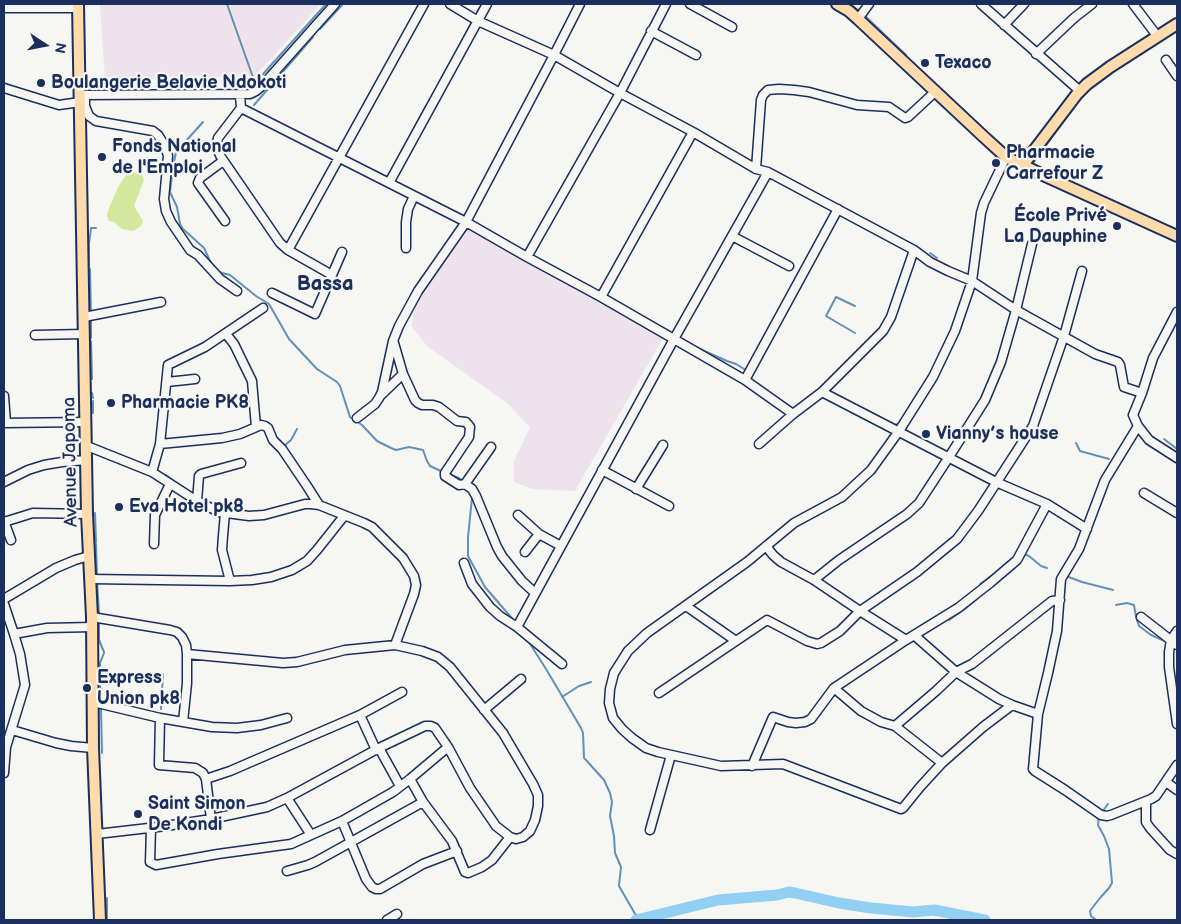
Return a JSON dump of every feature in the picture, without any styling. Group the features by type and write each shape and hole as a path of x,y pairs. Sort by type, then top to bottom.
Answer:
{"main road":[{"path":"837,4 858,18 1006,157 1177,236"},
{"name":"Avenue Japoma","path":"78,6 87,514 92,622 93,748 100,920"},
{"path":"1023,164 1080,92 1096,77 1177,24"}],"street":[{"path":"4,88 59,105 81,97 250,94 262,86 335,4"},
{"path":"288,250 424,4"},
{"path":"450,4 478,21 554,55 756,169 768,172 914,250 936,265 972,281 1016,310 1095,354 1118,362 1124,387 1142,393"},
{"path":"389,183 487,4"},
{"path":"375,404 382,392 393,341 399,326 418,291 466,222 580,4"},
{"path":"527,257 620,93 666,4"},
{"path":"690,4 732,27"},
{"path":"858,18 869,4"},
{"path":"981,4 1080,92"},
{"path":"1004,24 1024,4"},
{"path":"1036,54 1074,18 1092,4"},
{"path":"1133,4 1158,37"},
{"path":"4,8 78,6"},
{"path":"651,31 696,55"},
{"path":"1166,60 1177,76"},
{"path":"756,169 761,100 768,90 794,90 858,105 888,106 905,118 936,91"},
{"path":"240,95 241,108 218,138 218,151 223,161 274,235 288,250 332,275"},
{"path":"81,97 89,116 96,121 153,131 158,134 168,156 164,199 166,211 171,222 190,250 198,255 220,279 237,291"},
{"path":"241,108 466,222 745,380 793,414"},
{"path":"601,297 693,132"},
{"path":"1006,157 981,213 972,281 955,330 933,377 899,432 871,470 842,498 794,523 742,565 647,633 628,650 614,672 609,704 613,718 622,730 646,748 721,766 776,764 790,766 901,809 942,763 983,727 1012,706"},
{"path":"223,161 200,178 198,183 225,221"},
{"path":"517,627 674,339 768,172"},
{"path":"406,248 408,208 414,196"},
{"path":"745,380 838,209"},
{"path":"732,236 789,266"},
{"path":"814,580 839,560 908,514 919,503 949,457 987,398 1001,362 1032,244"},
{"path":"759,444 822,392 883,331 888,323 914,250"},
{"path":"272,294 315,314 342,252"},
{"path":"659,693 766,620 807,642 821,643 840,631 860,611 917,572 952,545 961,536 1033,426 1064,336 1082,271"},
{"path":"84,318 161,302"},
{"path":"152,472 160,444 169,364 191,355 226,334 263,308"},
{"path":"1177,312 1153,358 1133,415 1138,426 1149,440 1177,458"},
{"path":"35,335 84,334"},
{"path":"226,334 234,344 252,381 256,427"},
{"path":"393,341 403,374 418,404 439,407 457,421 466,422 470,427 469,437 445,474 460,485 466,484 491,447"},
{"path":"358,418 375,404 381,395 403,374"},
{"path":"167,382 195,379"},
{"path":"822,392 996,482 1047,504 1087,529"},
{"path":"4,396 5,423 86,422"},
{"path":"160,444 222,438 240,434 261,425 268,428 273,440 282,449 319,505"},
{"path":"1138,426 1105,480 1079,549 1061,578 1054,646 1038,714 1033,770 1104,816 1146,802 1156,796 1177,765"},
{"path":"636,489 664,445"},
{"path":"87,446 152,472 197,501 225,513 249,516 264,515 305,504 319,505 364,523 378,533 403,558 414,576 416,585 414,594 395,645"},
{"path":"4,482 44,464 87,460"},
{"path":"197,501 198,479 201,474 241,463"},
{"path":"602,470 668,506"},
{"path":"154,544 154,515 170,484"},
{"path":"466,484 476,496 502,556 522,581 535,593"},
{"path":"1144,493 1177,513"},
{"path":"752,766 773,717 788,722 805,722 811,719 834,688 958,608 1013,564 1022,553 1047,504"},
{"path":"11,540 4,522 33,513 87,514"},
{"path":"225,513 222,550 230,582"},
{"path":"518,515 539,534 561,546"},
{"path":"90,579 230,582 271,577 292,570 307,561 344,516"},
{"path":"525,552 539,534"},
{"path":"766,546 781,562 814,580 906,640"},
{"path":"4,599 56,568 89,556"},
{"path":"464,563 472,584 490,607 562,664"},
{"path":"895,726 956,672 972,664 1052,601 1060,600"},
{"path":"4,604 20,654 25,685 6,747 4,774"},
{"path":"686,606 736,640"},
{"path":"1140,617 1174,642"},
{"path":"14,634 92,622 177,632 182,636 187,654 187,683 183,722"},
{"path":"1177,631 1174,642 1168,652 1177,724"},
{"path":"914,635 956,672 1012,706 1038,714"},
{"path":"97,834 211,819 267,807 425,726 435,728 448,747 470,788 496,826 516,839 523,837 530,831 538,806 538,795 533,784 502,734 450,667 438,657 422,650 395,645 345,650 297,662 283,663 187,654"},
{"path":"484,710 521,680"},
{"path":"834,688 861,711 881,722 895,726 942,763"},
{"path":"206,779 230,771 360,716 402,692"},
{"path":"93,702 160,718 212,727 236,728 261,725 287,718"},
{"path":"360,716 400,786"},
{"path":"160,718 159,765 195,768 203,773 206,779 211,819"},
{"path":"12,730 56,743 93,748"},
{"path":"151,828 150,862 156,865 286,845 342,821 410,780 448,747"},
{"path":"650,830 671,755"},
{"path":"410,780 423,802 448,835 457,851 464,871 468,873 492,860 510,836"},
{"path":"1166,782 1177,790"},
{"path":"287,798 311,835"},
{"path":"287,870 315,862 423,802"},
{"path":"1146,802 1146,822 1170,850 1177,854"},
{"path":"342,821 366,878 372,887 376,889 380,889 423,864 457,851"},
{"path":"387,920 397,914"}],"shaded area":[{"path":"100,4 321,4 255,76 105,80"},
{"path":"463,226 595,296 663,338 575,491 532,489 514,482 514,461 530,427 507,403 427,346 412,327 413,308"}],"green space":[{"path":"134,173 142,175 144,180 134,206 143,221 141,226 133,231 122,229 114,222 109,221 107,216 118,187 126,175"}],"waterway":[{"path":"227,4 255,83 326,4"},
{"path":"320,29 343,4"},
{"path":"477,12 482,4"},
{"path":"850,4 861,12"},
{"path":"864,15 906,55"},
{"path":"431,98 472,22"},
{"path":"254,105 313,37"},
{"path":"1125,63 1153,46"},
{"path":"939,87 996,141"},
{"path":"1033,166 1033,163 1083,95"},
{"path":"394,165 426,106"},
{"path":"203,122 176,152 173,167 170,192 177,207 180,224 183,229 204,248 210,261 218,271 230,275 269,304 289,339 317,369 340,386 350,417 362,425 377,441 391,448 396,450 409,447 423,450 430,466 443,472"},
{"path":"1076,185 1160,222"},
{"path":"1171,227 1177,230"},
{"path":"89,267 91,228 96,228"},
{"path":"930,253 937,258"},
{"path":"90,269 91,313"},
{"path":"855,306 836,297 826,316 855,333"},
{"path":"91,318 91,338"},
{"path":"91,341 92,379"},
{"path":"693,346 744,369"},
{"path":"92,393 93,398"},
{"path":"93,401 93,413"},
{"path":"890,423 895,425 900,423"},
{"path":"284,446 291,440 297,429"},
{"path":"1164,439 1177,449"},
{"path":"1076,443 1080,451 1109,459"},
{"path":"447,474 463,481"},
{"path":"166,475 175,482"},
{"path":"470,493 472,498 468,556 485,587 516,623"},
{"path":"215,506 225,509"},
{"path":"95,513 96,542"},
{"path":"353,515 373,524"},
{"path":"382,532 396,546"},
{"path":"96,544 97,576"},
{"path":"1024,555 1029,556 1041,566 1047,568"},
{"path":"1007,574 1015,567"},
{"path":"980,584 1001,569"},
{"path":"949,620 1004,576"},
{"path":"1066,576 1113,590"},
{"path":"97,581 99,614"},
{"path":"1116,605 1127,603 1134,605 1139,626 1151,635 1167,642"},
{"path":"99,623 99,640 104,652"},
{"path":"527,639 581,728 584,758 604,780 610,793 612,802 610,816 615,853 621,867 619,886 638,919"},
{"path":"100,681 100,663 104,653"},
{"path":"161,709 163,674"},
{"path":"562,697 579,686 591,682"},
{"path":"100,684 101,696"},
{"path":"101,709 102,753"},
{"path":"1102,812 1108,804"},
{"path":"1096,920 1091,916 1090,911 1112,883 1109,849 1098,825 1099,816"},
{"path":"636,920 718,900 777,895 789,892 871,908 913,912 934,910 985,920"},
{"path":"107,898 107,920"}],"place":[{"name":"Texaco","path":"925,63"},
{"name":"Boulangerie Belavie Ndokoti","path":"41,83"},
{"name":"Fonds National de l'Emploi","path":"102,157"},
{"name":"Pharmacie Carrefour Z","path":"996,163"},
{"name":"École Privé La Dauphine","path":"1117,226"},
{"name":"Pharmacie PK8","path":"111,403"},
{"name":"Vianny’s house","path":"926,434"},
{"name":"Eva Hotel pk8","path":"119,507"},
{"name":"Express Union pk8","path":"87,688"},
{"name":"Saint Simon De Kondi","path":"138,814"}],"district":[{"name":"Bassa","path":"325,285"}]}
